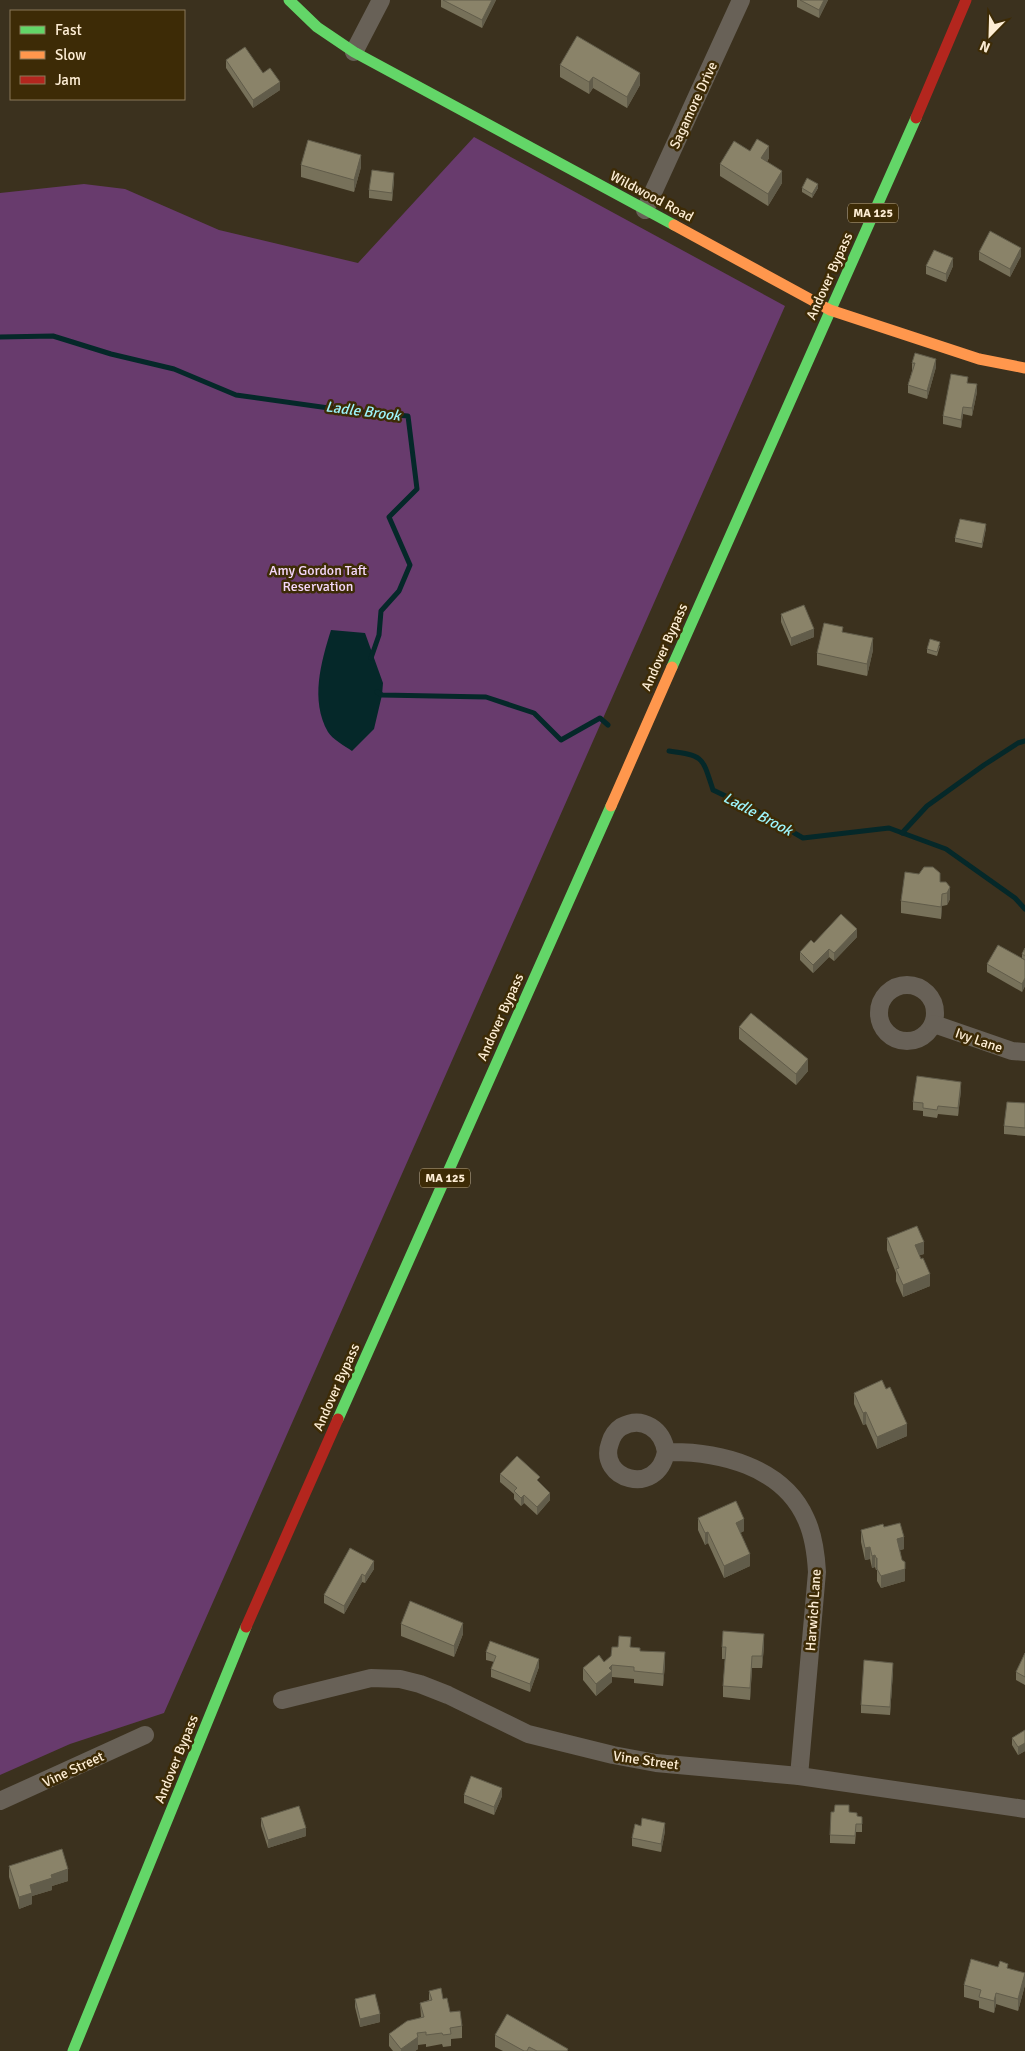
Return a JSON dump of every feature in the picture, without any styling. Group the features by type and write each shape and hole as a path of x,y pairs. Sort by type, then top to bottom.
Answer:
{"main road":[{"name":"Wildwood Road","path":"289,0 317,26 354,52 830,310 979,359 1025,368"},
{"name":"Andover Bypass","path":"73,2051 248,1622 966,0"}],"street":[{"path":"354,52 381,0"},
{"name":"Sagamore Drive","path":"645,210 741,0"},
{"name":"Ivy Lane","path":"934,1024 1012,1051 1025,1052"},
{"name":"Harwich Lane","path":"666,1452 703,1453 738,1461 755,1468 784,1489 806,1518 816,1554 816,1572 799,1776"},
{"name":"Vine Street","path":"282,1700 371,1678 400,1679 420,1684 448,1695 528,1734 559,1743 656,1763 799,1776 1025,1809"},
{"name":"Vine Street","path":"0,1801 145,1735"}],"green space":[{"name":"Amy Gordon Taft Reservation","path":"474,137 785,306 164,1713 70,1744 0,1775 0,193 84,184 125,189 219,230 358,263"}],"water":[{"path":"331,630 365,633 383,683 374,729 352,751 330,735 319,707 318,694 321,668"}],"building":[{"path":"443,0 492,0 482,20"},
{"path":"800,0 824,0 819,10"},
{"path":"577,36 640,73 627,97 593,77 589,82 560,65"},
{"path":"245,47 263,73 270,68 280,82 253,100 226,60"},
{"path":"757,139 769,146 761,158 782,171 768,194 720,164 734,141 750,151"},
{"path":"308,140 361,155 354,180 301,165"},
{"path":"372,170 394,173 392,193 369,190"},
{"path":"807,178 818,184 812,194 802,188"},
{"path":"990,231 1021,248 1010,269 979,252"},
{"path":"934,250 953,258 946,274 926,266"},
{"path":"915,353 936,359 927,391 908,385 915,363 912,363"},
{"path":"951,374 968,377 967,383 977,384 972,408 963,407 961,420 943,416"},
{"path":"960,519 986,524 982,544 955,538"},
{"path":"804,605 814,629 791,638 781,614"},
{"path":"824,623 843,627 842,632 873,638 867,664 817,653"},
{"path":"930,639 940,642 937,652 927,649"},
{"path":"924,867 933,867 940,873 940,882 946,882 950,887 947,893 942,894 941,907 901,901 905,872 919,874"},
{"path":"841,914 857,929 834,953 829,949 813,965 800,952 811,940 814,943"},
{"path":"998,945 1025,960 1025,978 1022,984 987,964"},
{"path":"751,1013 808,1059 796,1074 739,1027"},
{"path":"917,1076 961,1082 958,1108 938,1106 937,1110 923,1108 923,1103 913,1102"},
{"path":"1007,1102 1025,1103 1025,1128 1004,1126"},
{"path":"917,1226 924,1242 915,1245 930,1274 903,1285 896,1269 899,1268 887,1238"},
{"path":"882,1380 886,1389 890,1387 907,1424 877,1437 866,1412 863,1413 854,1393"},
{"path":"517,1456 540,1477 537,1480 550,1493 537,1507 524,1495 521,1498 514,1491 517,1488 500,1474"},
{"path":"736,1501 744,1519 736,1523 750,1554 724,1566 708,1532 705,1533 698,1518"},
{"path":"900,1523 904,1537 897,1539 902,1560 905,1562 905,1569 881,1576 877,1569 877,1558 875,1555 872,1556 870,1547 865,1548 861,1530 883,1524 884,1527"},
{"path":"350,1548 374,1561 365,1576 362,1574 344,1606 324,1595"},
{"path":"410,1601 463,1623 454,1646 401,1624"},
{"path":"723,1631 764,1634 762,1656 752,1656 750,1688 723,1686 726,1647 722,1647"},
{"path":"619,1636 631,1637 630,1647 640,1648 640,1651 665,1652 663,1674 634,1671 634,1667 612,1665 609,1668 612,1671 596,1684 583,1668 599,1655 604,1662 611,1656 612,1647 618,1647"},
{"path":"490,1641 539,1659 530,1684 491,1669 496,1656 486,1652"},
{"path":"1025,1653 1025,1677 1016,1672"},
{"path":"864,1660 893,1663 890,1707 861,1705"},
{"path":"1025,1730 1025,1743 1018,1747 1012,1738"},
{"path":"471,1776 502,1788 494,1807 464,1795"},
{"path":"835,1805 849,1805 849,1812 857,1813 857,1816 862,1817 862,1824 856,1824 855,1836 830,1835 831,1812 834,1812"},
{"path":"299,1806 306,1828 268,1840 261,1818"},
{"path":"642,1818 665,1823 661,1844 632,1838 635,1824 641,1826"},
{"path":"62,1849 68,1869 51,1875 52,1878 30,1885 32,1893 19,1897 9,1866"},
{"path":"971,1959 998,1967 1000,1961 1008,1964 1007,1968 1025,1973 1018,1999 996,1993 994,2001 979,1997 981,1990 964,1985"},
{"path":"441,1988 443,1999 447,1998 450,2012 460,2011 462,2026 450,2028 451,2034 426,2035 426,2032 417,2033 418,2037 401,2049 389,2034 407,2021 424,2017 420,2003 432,2000 429,1991"},
{"path":"375,1994 380,2014 360,2019 355,1999"},
{"path":"507,2014 568,2049 567,2051 537,2051 529,2047 527,2051 524,2051 495,2035"}],"waterway":[{"name":"Ladle Brook","path":"0,337 53,336 111,354 174,369 236,395 350,411 408,416 417,489 389,517 410,565 399,591 381,611 379,635 371,658"},
{"name":"Ladle Brook","path":"377,692 382,695 486,697 534,713 561,740 600,718 608,725"},
{"path":"902,833 927,806 984,765 1018,743 1025,741"},
{"name":"Ladle Brook","path":"669,751 689,754 700,760 706,770 713,790 755,810 803,838 889,828 946,849 1015,898 1025,909"}],"traffic: fast":[{"path":"289,0 317,27 354,52 674,225"},
{"path":"672,667 916,118"},
{"path":"338,1419 611,806"},
{"path":"73,2051 246,1627"}],"traffic: slow":[{"path":"674,225 830,310 979,359 1025,368"},
{"path":"611,806 672,667"}],"traffic: jam":[{"path":"916,118 966,0"},
{"path":"246,1627 338,1419"}]}
